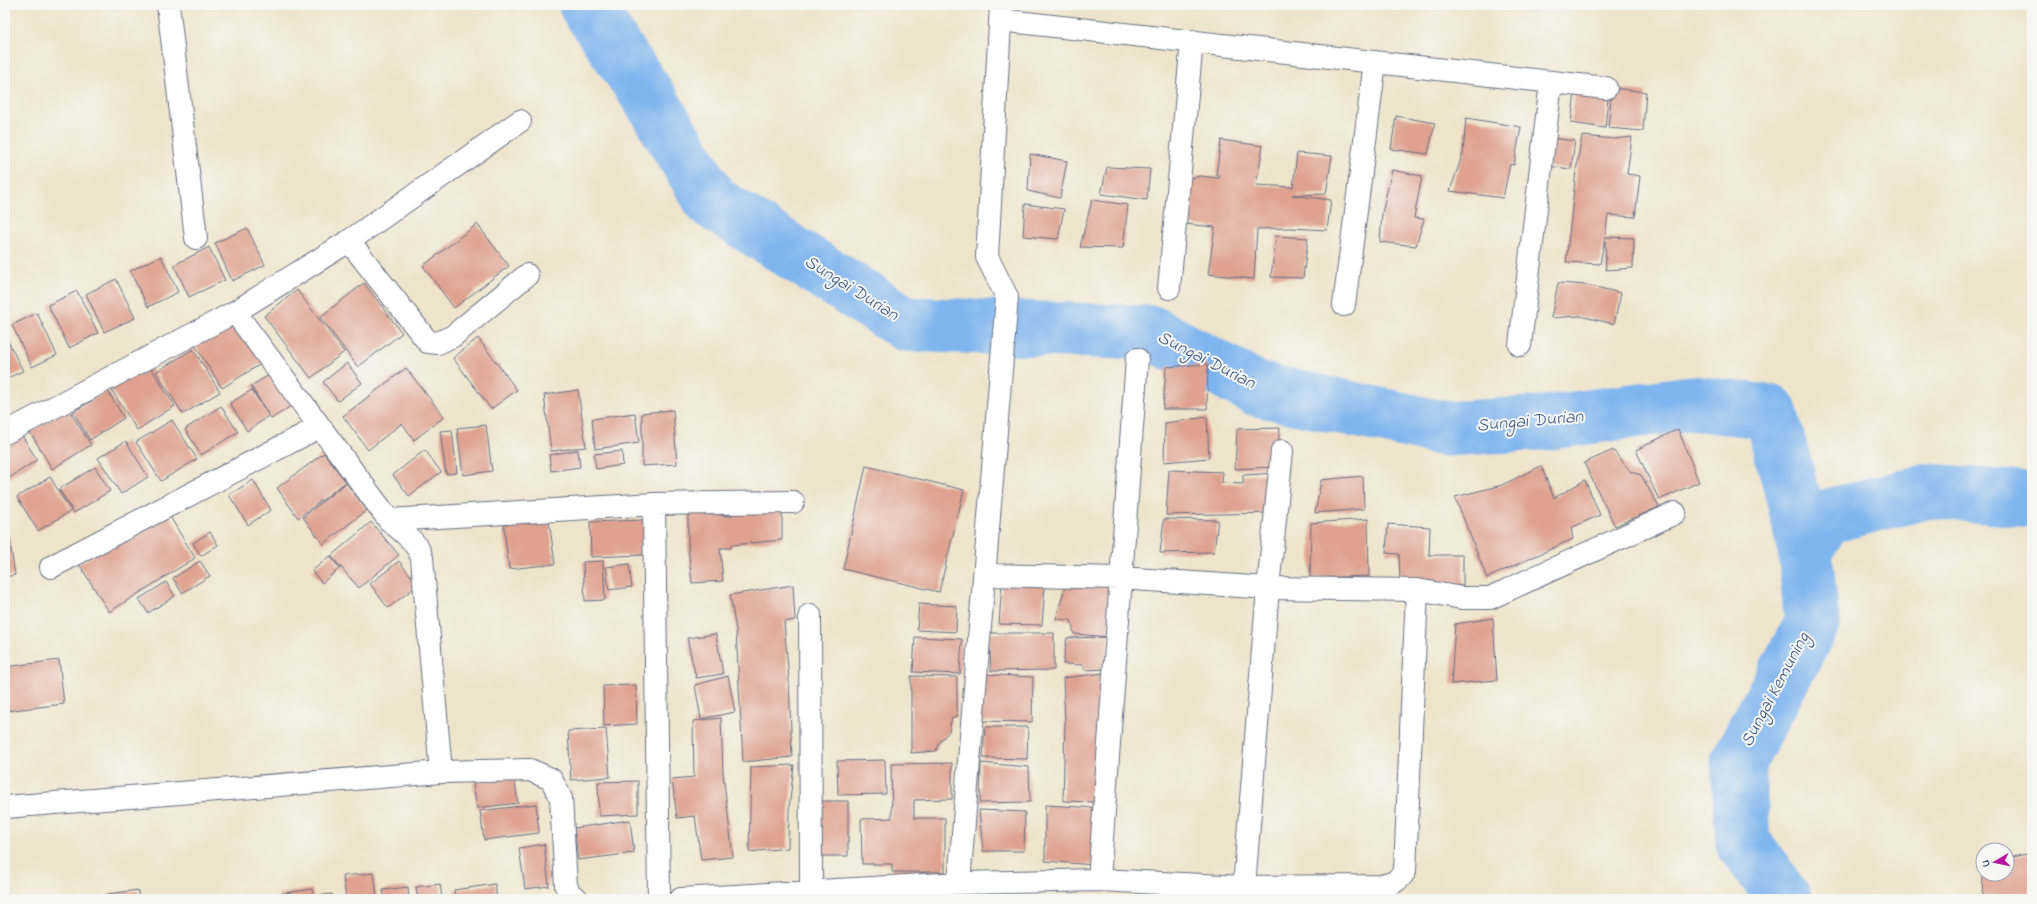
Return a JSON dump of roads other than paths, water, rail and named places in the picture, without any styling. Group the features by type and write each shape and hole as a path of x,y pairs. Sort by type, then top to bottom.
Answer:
{"street":[{"path":"168,5 196,238"},
{"path":"959,883 1007,296 987,257 1001,12 1192,41 1606,88"},
{"path":"1169,288 1192,41"},
{"path":"1344,305 1375,62"},
{"path":"1520,345 1551,82"},
{"path":"5,433 235,312 349,241 520,121"},
{"path":"349,241 428,342 438,343 453,336 527,275"},
{"path":"235,312 389,520 414,541 422,558 441,772"},
{"path":"1098,880 1137,359"},
{"path":"51,567 319,427"},
{"path":"1237,891 1282,451"},
{"path":"389,520 654,504 793,502"},
{"path":"654,504 659,899"},
{"path":"984,575 1120,578 1268,588 1417,590 1462,598 1490,598 1675,513"},
{"path":"681,899 959,883 1098,880 1237,891 1380,886 1392,884 1400,880 1405,871 1417,590"},
{"path":"810,615 811,892"},
{"path":"5,807 441,772 530,770 551,779 561,798 566,886 570,894 577,899"}],"waterway":[{"name":"Sungai Durian","path":"586,5 650,99 712,202 906,324 1152,333 1257,389 1446,429 1544,423 1691,403 1770,412 1793,495 1805,551"},
{"name":"Sungai Kemuning","path":"1784,899 1743,842 1738,762 1812,623 1805,551 1825,517 1929,491 2032,500"}]}
